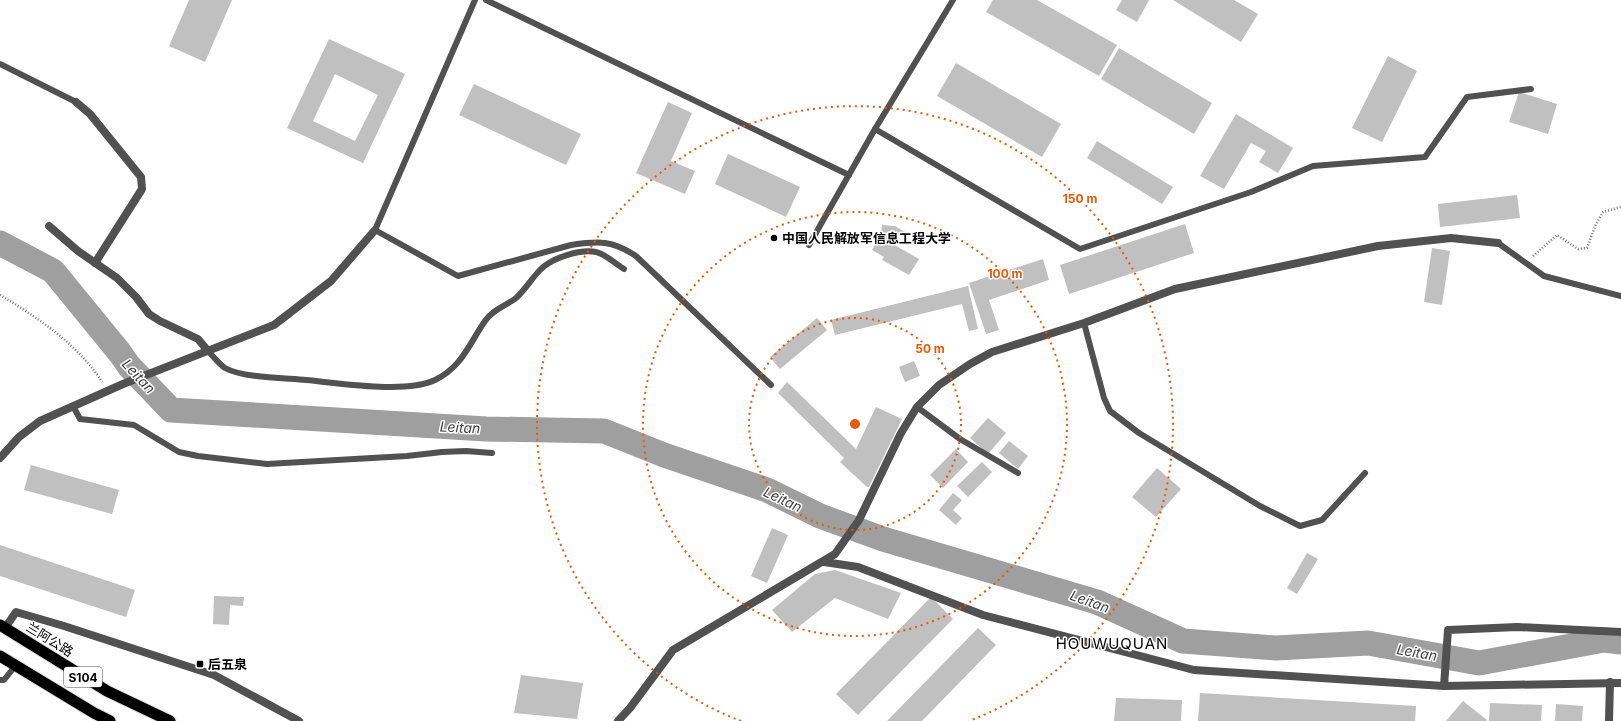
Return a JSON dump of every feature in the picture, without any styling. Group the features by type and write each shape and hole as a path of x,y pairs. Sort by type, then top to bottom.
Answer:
{"highway":[{"name":"兰阿公路","path":"2,626 107,691 170,721"},
{"name":"S104","path":"0,656 94,713 110,721"}],"street":[{"path":"76,102 90,114 141,178 142,190 95,263"},
{"path":"49,226 95,263 117,278 136,297 149,314 160,321 198,339 208,351"},
{"path":"0,458 19,437 40,422 122,384 274,325 331,281 375,230"},
{"path":"618,721 630,708 673,650 824,562 835,554 859,520 901,433 917,407 928,395 948,378 992,352 1084,324 1175,289 1378,246 1451,238 1498,243"},
{"path":"824,562 858,566 983,615 1194,670 1444,686 1621,683"},
{"path":"2,626 16,612 71,628 214,675 299,721"},
{"path":"1444,686 1448,630 1517,627 1621,632"},
{"path":"1609,721 1610,682"}],"lane":[{"path":"475,0 375,230 458,276 571,245 589,242 609,243 622,246 636,256 771,385"},
{"path":"486,0 849,175"},
{"path":"809,245 875,129 953,0"},
{"path":"0,64 76,102"},
{"path":"875,129 1080,249 1251,192 1313,166 1425,157 1467,97 1531,89"},
{"path":"1498,243 1544,276 1621,296"},
{"path":"208,351 225,368 246,374 366,385 411,387 425,384 442,376 452,369 466,353 490,315 516,298 549,262 558,258 584,252 597,252 624,269"},
{"path":"1084,324 1104,398 1110,411 1139,433 1260,506 1300,526 1322,520 1365,473"},
{"path":"73,406 80,419 134,425 178,452 267,464 450,451 492,453"},
{"path":"917,407 960,439 1018,473"},
{"path":"0,680 4,680 16,665"}],"path":[{"path":"1525,263 1557,235 1578,249 1587,248 1596,224 1603,212 1621,207"},
{"path":"0,295 22,308 71,345 93,367 108,391"}],"building":[{"path":"189,0 232,0 205,62 169,46"},
{"path":"993,0 1037,0 1117,45 1099,76 986,12"},
{"path":"1122,0 1149,0 1137,22 1116,10"},
{"path":"1173,0 1234,0 1258,14 1241,42"},
{"path":"329,39 405,74 363,163 287,128","holes":["335,74 378,95 355,141 313,121"]},
{"path":"1119,48 1212,103 1194,134 1101,79"},
{"path":"1388,56 1417,71 1382,142 1352,128"},
{"path":"956,63 1061,124 1042,157 937,96"},
{"path":"474,84 581,134 566,165 459,115"},
{"path":"1519,92 1557,104 1548,134 1509,122"},
{"path":"668,102 692,113 671,161 695,171 685,194 636,173"},
{"path":"1236,114 1293,148 1278,173 1259,162 1266,151 1251,143 1224,189 1200,176"},
{"path":"1097,141 1173,187 1162,204 1087,158"},
{"path":"728,154 800,187 786,217 715,184"},
{"path":"1517,195 1520,218 1440,227 1438,204"},
{"path":"1185,224 1194,253 1069,294 1060,265"},
{"path":"882,225 895,226 905,232 896,235 891,243 919,259 909,275 882,260 884,257 872,250 881,233"},
{"path":"1432,248 1450,251 1442,305 1424,302"},
{"path":"1043,259 1049,280 989,300 999,330 986,334 969,283"},
{"path":"968,286 978,329 969,331 962,304 835,335 831,320"},
{"path":"817,318 827,330 780,369 770,357"},
{"path":"914,361 920,376 905,382 899,367"},
{"path":"787,382 856,449 876,407 902,419 869,487 867,487 840,462 844,458 778,393"},
{"path":"988,418 1006,433 988,454 970,438"},
{"path":"1009,441 1028,456 1018,469 999,453"},
{"path":"956,449 968,462 943,488 930,475"},
{"path":"982,462 992,472 968,497 957,486"},
{"path":"31,465 119,490 112,514 24,490"},
{"path":"1157,468 1181,489 1156,517 1132,497"},
{"path":"953,493 962,500 953,510 962,518 956,525 939,510"},
{"path":"772,528 788,535 767,583 751,576"},
{"path":"0,545 135,590 126,617 0,576"},
{"path":"1307,553 1318,559 1297,594 1287,588"},
{"path":"835,570 901,593 888,619 835,598 792,632 772,610 815,574"},
{"path":"214,596 244,597 243,606 230,605 229,625 213,624"},
{"path":"931,597 953,619 858,715 836,694"},
{"path":"978,628 996,645 922,721 887,721"},
{"path":"521,675 583,683 577,719 514,713"},
{"path":"1200,693 1416,706 1415,721 1198,721"},
{"path":"1116,698 1182,700 1181,721 1114,721"},
{"path":"1463,701 1487,720 1446,721"},
{"path":"1490,703 1542,705 1541,721 1489,721"},
{"path":"1556,704 1583,706 1582,721 1555,721"}],"waterway":[{"name":"Leitan","path":"0,243 53,271 129,366 171,410 486,429 604,431 664,455 767,490 820,516 883,539 1097,602 1183,641 1276,648 1368,643 1479,663 1604,640 1621,642"}],"place":[{"name":"中国人民解放军信息工程大学","path":"774,238"},
{"name":"后五泉","path":"200,664"}],"district":[{"name":"HOUWUQUAN","path":"1112,643"}]}
